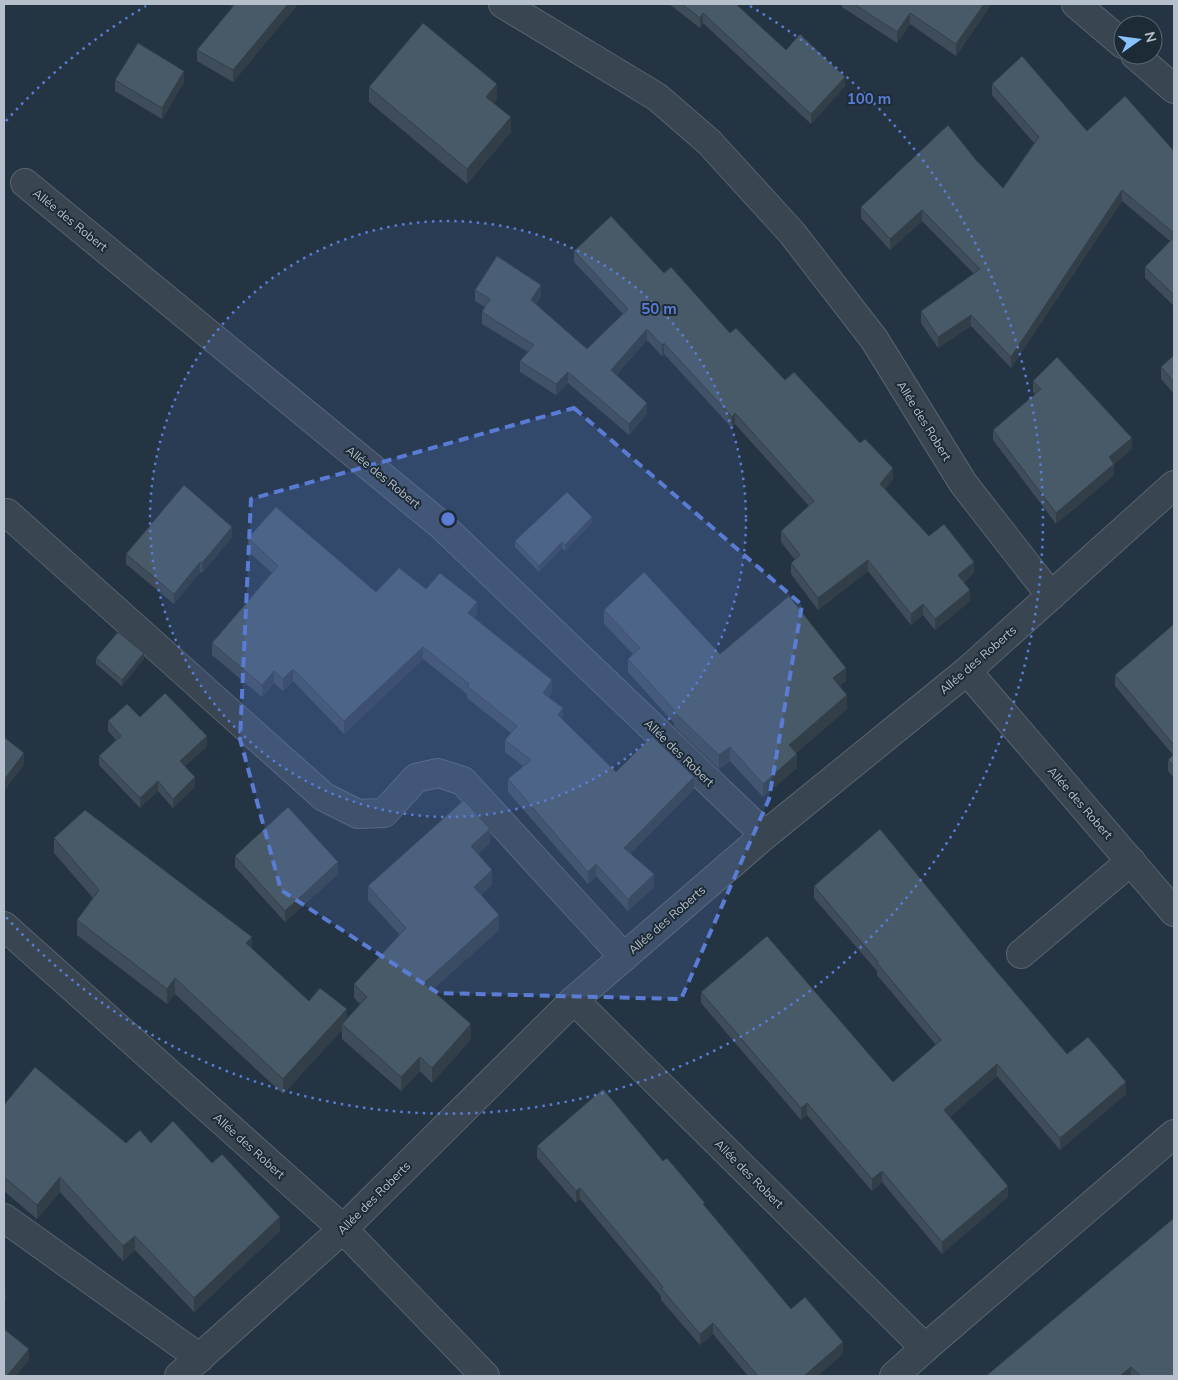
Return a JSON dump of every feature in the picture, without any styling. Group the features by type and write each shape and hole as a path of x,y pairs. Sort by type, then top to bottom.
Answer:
{"street":[{"name":"Allée des Robert","path":"503,4 656,97 708,142 792,233 874,339 963,483 1051,596"},
{"path":"1076,4 1113,35"},
{"path":"1146,65 1174,89"},
{"name":"Allée des Robert","path":"25,183 441,524 765,835"},
{"name":"Allée des Roberts","path":"179,1376 343,1230 574,1000 765,835 967,672 1174,484"},
{"path":"7,513 324,796 358,814 384,813 416,778 438,773 463,781 624,957"},
{"name":"Allée des Robert","path":"967,672 1174,912"},
{"path":"1021,954 1131,861"},
{"name":"Allée des Robert","path":"4,926 343,1230 485,1376"},
{"name":"Allée des Robert","path":"574,1000 925,1348"},
{"path":"894,1376 1174,1134"},
{"path":"4,1218 200,1358"}],"highlighted area":[{"path":"574,408 802,605 769,799 681,999 438,993 281,890 240,739 251,499"}],"building":[{"path":"235,4 288,4 233,70 197,50"},
{"path":"682,4 736,4 786,50 800,34 845,77 811,114 703,13 700,18"},
{"path":"854,4 984,4 956,44 910,13 897,32"},
{"path":"423,23 497,84 486,97 511,117 467,169 369,87"},
{"path":"138,43 184,71 162,108 115,80"},
{"path":"1022,56 1087,131 1125,96 1174,151 1174,233 1122,190 1011,357 971,315 938,337 921,311 980,269 922,210 890,239 861,207 948,125 976,160 1003,188 1039,137 992,84"},
{"path":"611,216 664,273 671,267 730,333 736,328 785,380 794,372 860,443 865,439 893,468 880,484 929,536 944,524 974,562 958,575 970,590 935,619 923,604 911,614 868,560 818,598 791,563 800,555 781,531 814,501 735,413 732,417 664,343 662,345 647,329 611,370 647,403 629,424 568,372 556,384 520,361 534,345 482,312 490,299 475,290 497,256 541,285 531,300 587,349 628,309 574,251"},
{"path":"1174,237 1174,295 1145,267"},
{"path":"1174,355 1174,382 1161,367"},
{"path":"1057,357 1132,438 1109,457 1114,464 1056,513 993,430 1041,389 1033,381"},
{"path":"184,485 232,527 174,594 126,554"},
{"path":"567,492 592,517 565,545 562,542 539,566 515,541"},
{"path":"276,507 376,592 399,568 426,589 440,573 477,602 468,613 552,680 543,693 563,708 558,715 616,772 652,736 694,777 624,848 654,874 628,899 596,864 588,872 508,779 531,760 505,740 517,726 467,686 469,684 423,647 344,721 293,669 283,679 274,671 262,685 212,643 278,566 248,538"},
{"path":"644,572 720,654 789,596 846,668 833,678 847,695 789,745 797,754 763,784 730,747 719,755 674,712 628,659 640,648 604,610"},
{"path":"1174,624 1174,745 1115,675"},
{"path":"118,632 144,653 122,680 96,658"},
{"path":"165,693 207,736 180,761 195,777 173,799 158,781 140,798 99,756 121,736 108,721 127,704 140,717"},
{"path":"4,737 24,753 4,780"},
{"path":"1174,754 1174,767 1168,760"},
{"path":"464,800 490,829 471,846 492,870 474,887 499,915 424,983 471,1024 432,1068 420,1057 401,1077 342,1024 367,997 354,984 406,928 368,886"},
{"path":"288,807 338,862 285,911 235,856"},
{"path":"85,810 252,937 246,943 309,1001 320,988 347,1009 283,1079 175,978 167,989 77,920 99,890 54,838"},
{"path":"880,829 981,953 1067,1054 1088,1037 1126,1082 1060,1138 997,1064 944,1110 1008,1186 942,1242 882,1171 872,1179 807,1103 801,1108 701,992 767,936 893,1082 941,1040 814,886"},
{"path":"35,1067 126,1143 140,1130 151,1143 173,1121 212,1163 222,1154 280,1217 194,1298 135,1236 123,1246 60,1177 37,1205 4,1177 4,1105"},
{"path":"603,1089 663,1161 667,1158 791,1309 805,1297 843,1342 804,1376 758,1376 713,1323 700,1334 580,1188 576,1191 537,1146"},
{"path":"1174,1218 1174,1376 1141,1376 1131,1367 1120,1376 986,1376"},
{"path":"4,1329 29,1349 7,1376 4,1376"}]}
